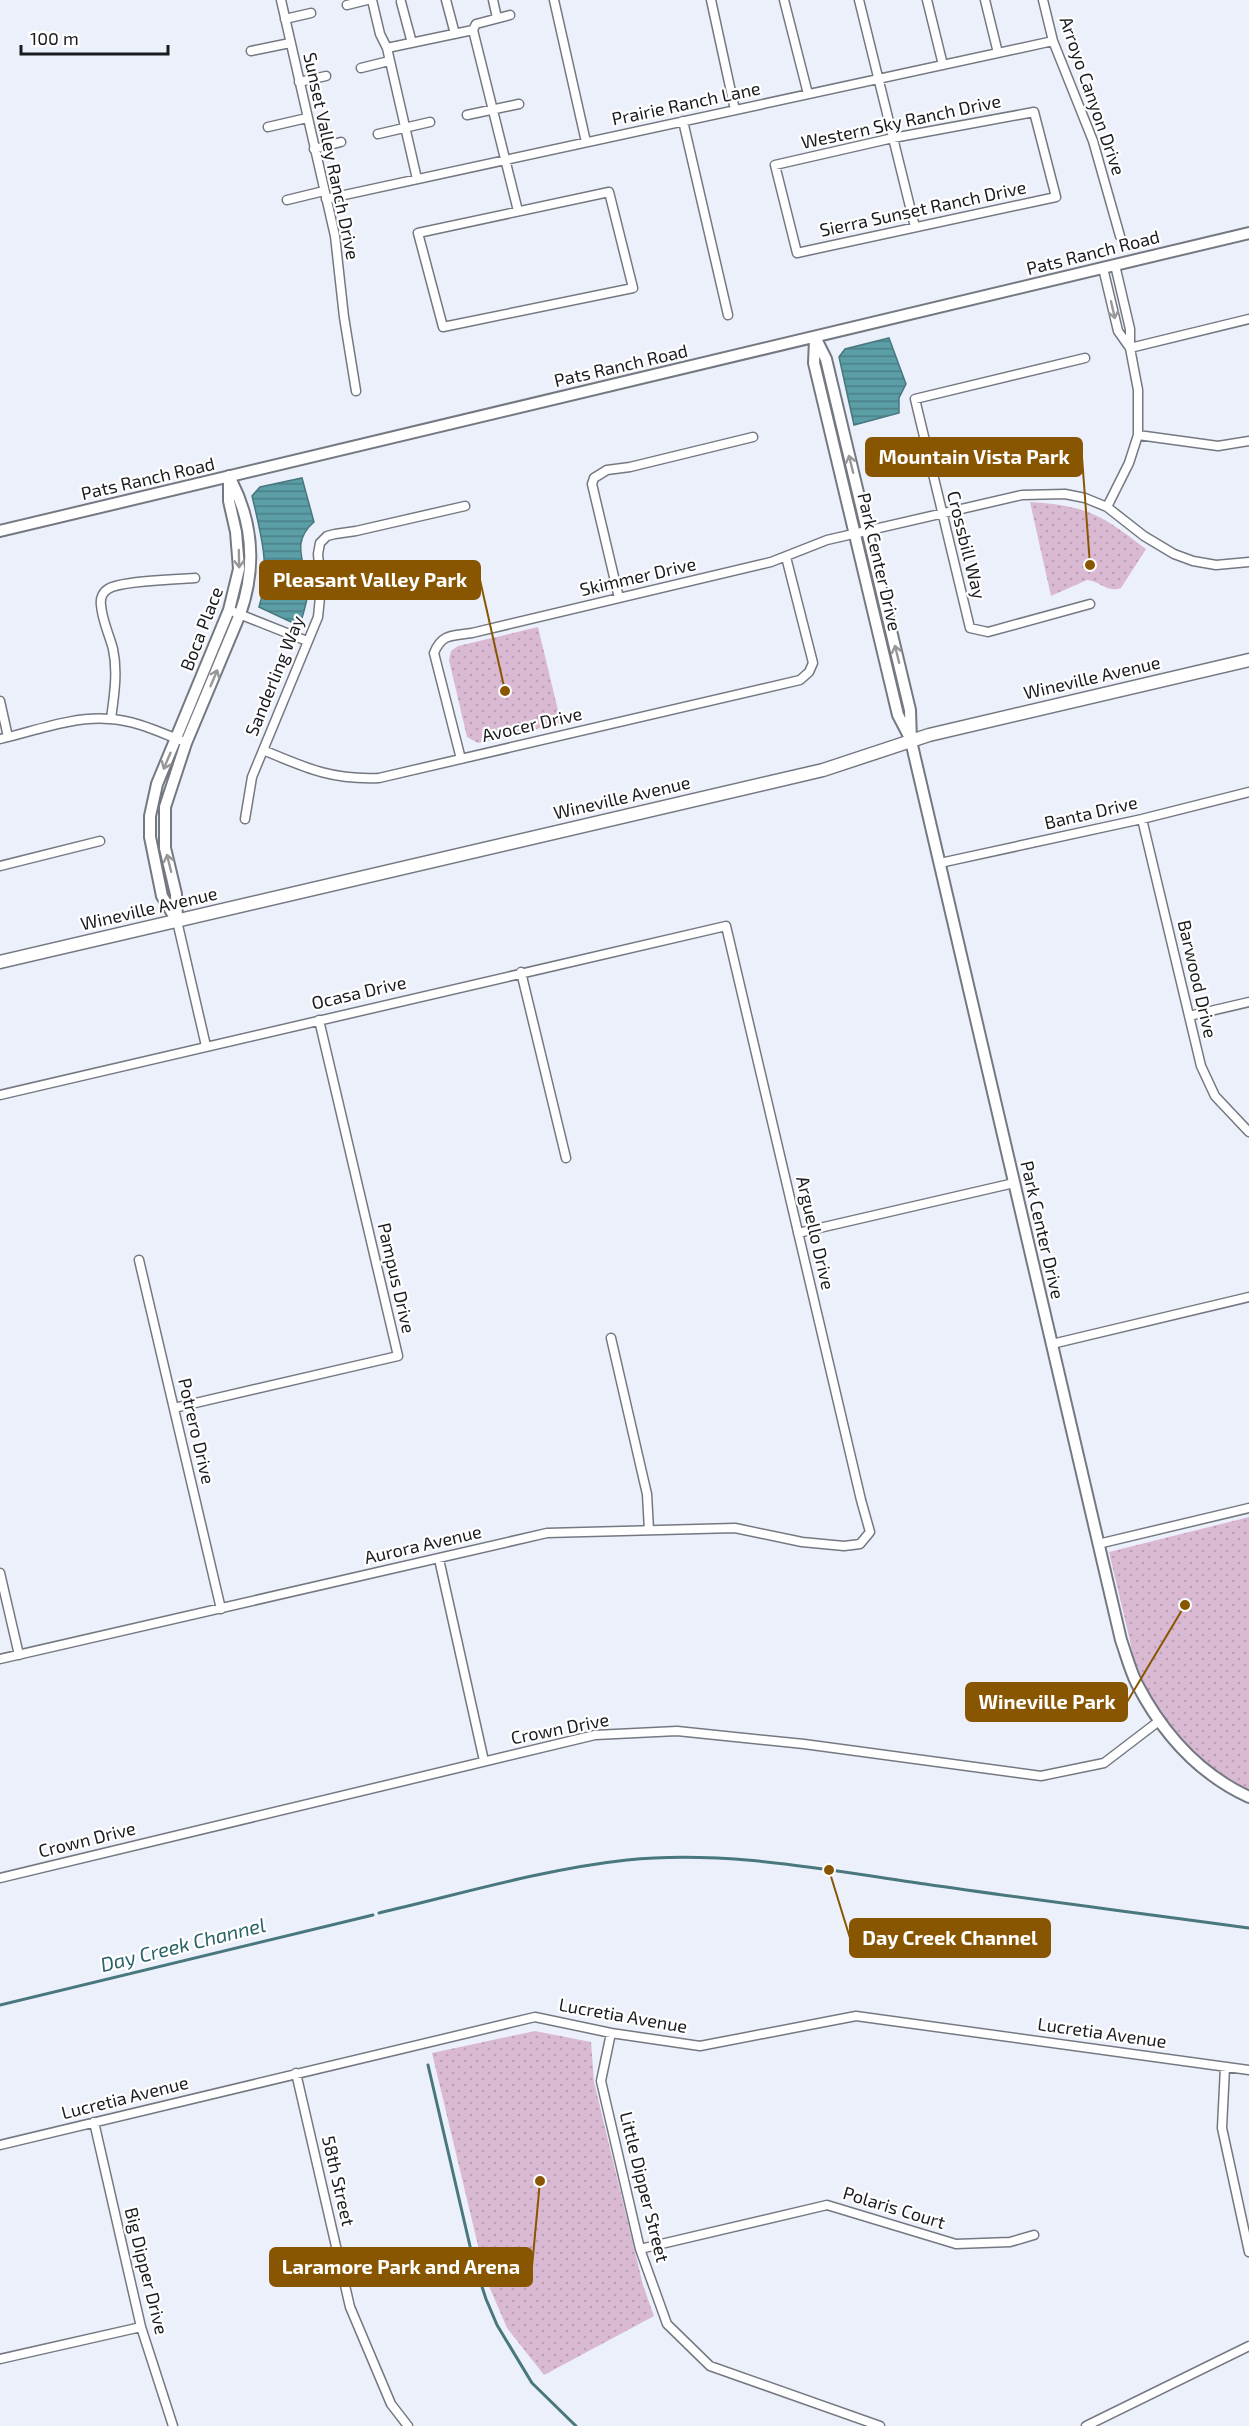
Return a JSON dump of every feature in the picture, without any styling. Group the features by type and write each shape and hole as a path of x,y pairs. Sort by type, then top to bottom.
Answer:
{"main road":[{"name":"Wineville Avenue","path":"0,962 823,770 911,741 1249,660"}],"street":[{"name":"Sunset Valley Ranch Drive","path":"280,0 335,236 344,317 356,391"},
{"path":"347,4 367,0"},
{"path":"372,0 380,34 387,48 417,179"},
{"path":"446,0 455,34"},
{"path":"493,0 497,18"},
{"path":"554,0 586,142"},
{"path":"711,0 735,110"},
{"path":"784,0 808,94"},
{"path":"859,0 915,227"},
{"path":"927,0 943,65"},
{"path":"985,0 998,53"},
{"name":"Arroyo Canyon Drive","path":"1043,0 1053,41 1093,141 1120,237"},
{"path":"401,2 412,43"},
{"path":"285,19 311,13"},
{"path":"510,15 476,24 473,30 518,211"},
{"path":"387,48 473,30"},
{"name":"Prairie Ranch Lane","path":"287,200 417,179 1053,41"},
{"path":"251,51 290,42"},
{"path":"361,68 389,61"},
{"path":"299,82 326,76"},
{"path":"467,115 519,104"},
{"name":"Western Sky Ranch Drive","path":"796,253 775,165 893,138 1034,112 1056,197"},
{"path":"268,128 307,118"},
{"path":"682,121 728,315"},
{"path":"378,134 430,122"},
{"path":"314,149 341,142"},
{"path":"609,192 633,288 443,327 418,234 518,211 609,192"},
{"name":"Sierra Sunset Ranch Drive","path":"796,253 1056,197"},
{"name":"Pats Ranch Road","path":"0,531 1249,233"},
{"path":"1107,507 1129,463 1138,435 1138,390 1130,348 1130,329 1115,265"},
{"path":"1103,268 1118,331 1130,348"},
{"path":"1130,348 1249,319"},
{"name":"Park Center Drive","path":"815,337 826,359 910,710 911,741 1121,1640 1136,1682 1159,1720 1190,1758 1231,1789 1249,1797"},
{"name":"Park Center Drive","path":"815,337 814,363 898,715 911,741"},
{"name":"Crossbill Way","path":"1085,358 915,399 970,628 988,632 1090,604"},
{"path":"1138,435 1218,446 1249,441"},
{"path":"619,598 592,484 594,478 607,470 630,467 753,437"},
{"name":"Boca Place","path":"206,1046 177,921 176,894 165,848 164,828 181,741 235,612 239,569 236,532 229,501 229,477"},
{"name":"Skimmer Drive","path":"461,759 434,653 438,643 445,637 472,633 786,557 816,543 867,530 1022,495 1044,493 1075,496 1107,507 1144,536 1174,554 1193,561 1216,565 1249,562"},
{"name":"Sanderling Way","path":"245,819 252,777 318,616 321,573 318,554 320,543 327,536 465,506"},
{"name":"Avocer Drive","path":"263,750 328,776 353,779 379,778 800,680 809,672 813,663 786,557"},
{"path":"111,718 116,689 116,672 113,649 105,629 100,604 102,594 111,586 147,580 195,578"},
{"path":"235,612 308,641"},
{"path":"0,701 4,738 82,720 111,718 136,724 181,741"},
{"name":"Banta Drive","path":"940,863 1142,819 1249,792"},
{"name":"Barwood Drive","path":"1142,819 1201,1066 1215,1096 1249,1132"},
{"path":"0,866 100,841"},
{"name":"Ocasa Drive","path":"0,1095 726,926"},
{"name":"Arguello Drive","path":"726,926 870,1532 860,1544"},
{"path":"521,972 566,1158"},
{"path":"1189,1016 1249,1002"},
{"name":"Pampus Drive","path":"174,1408 398,1356 319,1020"},
{"path":"798,1233 1014,1183"},
{"name":"Potrero Drive","path":"139,1260 221,1609"},
{"path":"1052,1344 1249,1297"},
{"path":"611,1338 644,1477 648,1530"},
{"path":"1098,1544 1249,1508"},
{"name":"Aurora Avenue","path":"0,1659 548,1533 735,1528 802,1542 844,1546 860,1544"},
{"path":"439,1559 484,1761"},
{"path":"0,1573 19,1654"},
{"name":"Crown Drive","path":"0,1878 595,1735 677,1731 804,1744 1041,1776 1104,1763 1159,1720"},
{"name":"Lucretia Avenue","path":"0,2145 535,2017 611,2033 700,2046 856,2016 1249,2070"},
{"name":"Little Dipper Street","path":"611,2033 601,2081 640,2249 667,2324 710,2366 880,2426"},
{"path":"1225,2067 1222,2128 1249,2252"},
{"name":"58th Street","path":"296,2073 350,2307 391,2404 408,2426"},
{"name":"Big Dipper Drive","path":"94,2122 141,2327 173,2426"},
{"name":"Polaris Court","path":"640,2249 827,2205 956,2244 1010,2242 1034,2235"},
{"path":"0,2359 141,2327"},
{"path":"1086,2426 1249,2346"}],"shaded area":[{"path":"1030,502 1080,509 1117,527 1146,549 1121,588 1112,589 1087,580 1051,596"},
{"path":"538,627 561,723 478,743 467,737 449,660 451,651 458,646"},
{"path":"1249,1517 1249,1791 1209,1765 1177,1737 1152,1703 1134,1658 1109,1552"},
{"path":"535,2031 591,2042 594,2082 643,2285 654,2316 544,2375 507,2328 486,2279 432,2053"}],"water":[{"path":"889,338 906,384 899,398 899,413 854,425 839,357 845,349"},
{"path":"302,478 314,522 307,529 301,544 307,588 306,601 302,618 293,623 259,607 263,593 264,565 252,496 260,487"}],"waterway":[{"name":"Day Creek Channel","path":"379,1913 565,1869 627,1860 702,1858 777,1863 1249,1928"},
{"name":"Day Creek Channel","path":"0,2005 373,1915"},
{"path":"428,2065 473,2259 486,2299 497,2325 532,2383 576,2426"}],"place":[{"name":"Mountain Vista Park","path":"1090,565"},
{"name":"Pleasant Valley Park","path":"505,691"},
{"name":"Wineville Park","path":"1185,1605"},
{"name":"Day Creek Channel","path":"829,1870"},
{"name":"Laramore Park and Arena","path":"540,2181"}]}
